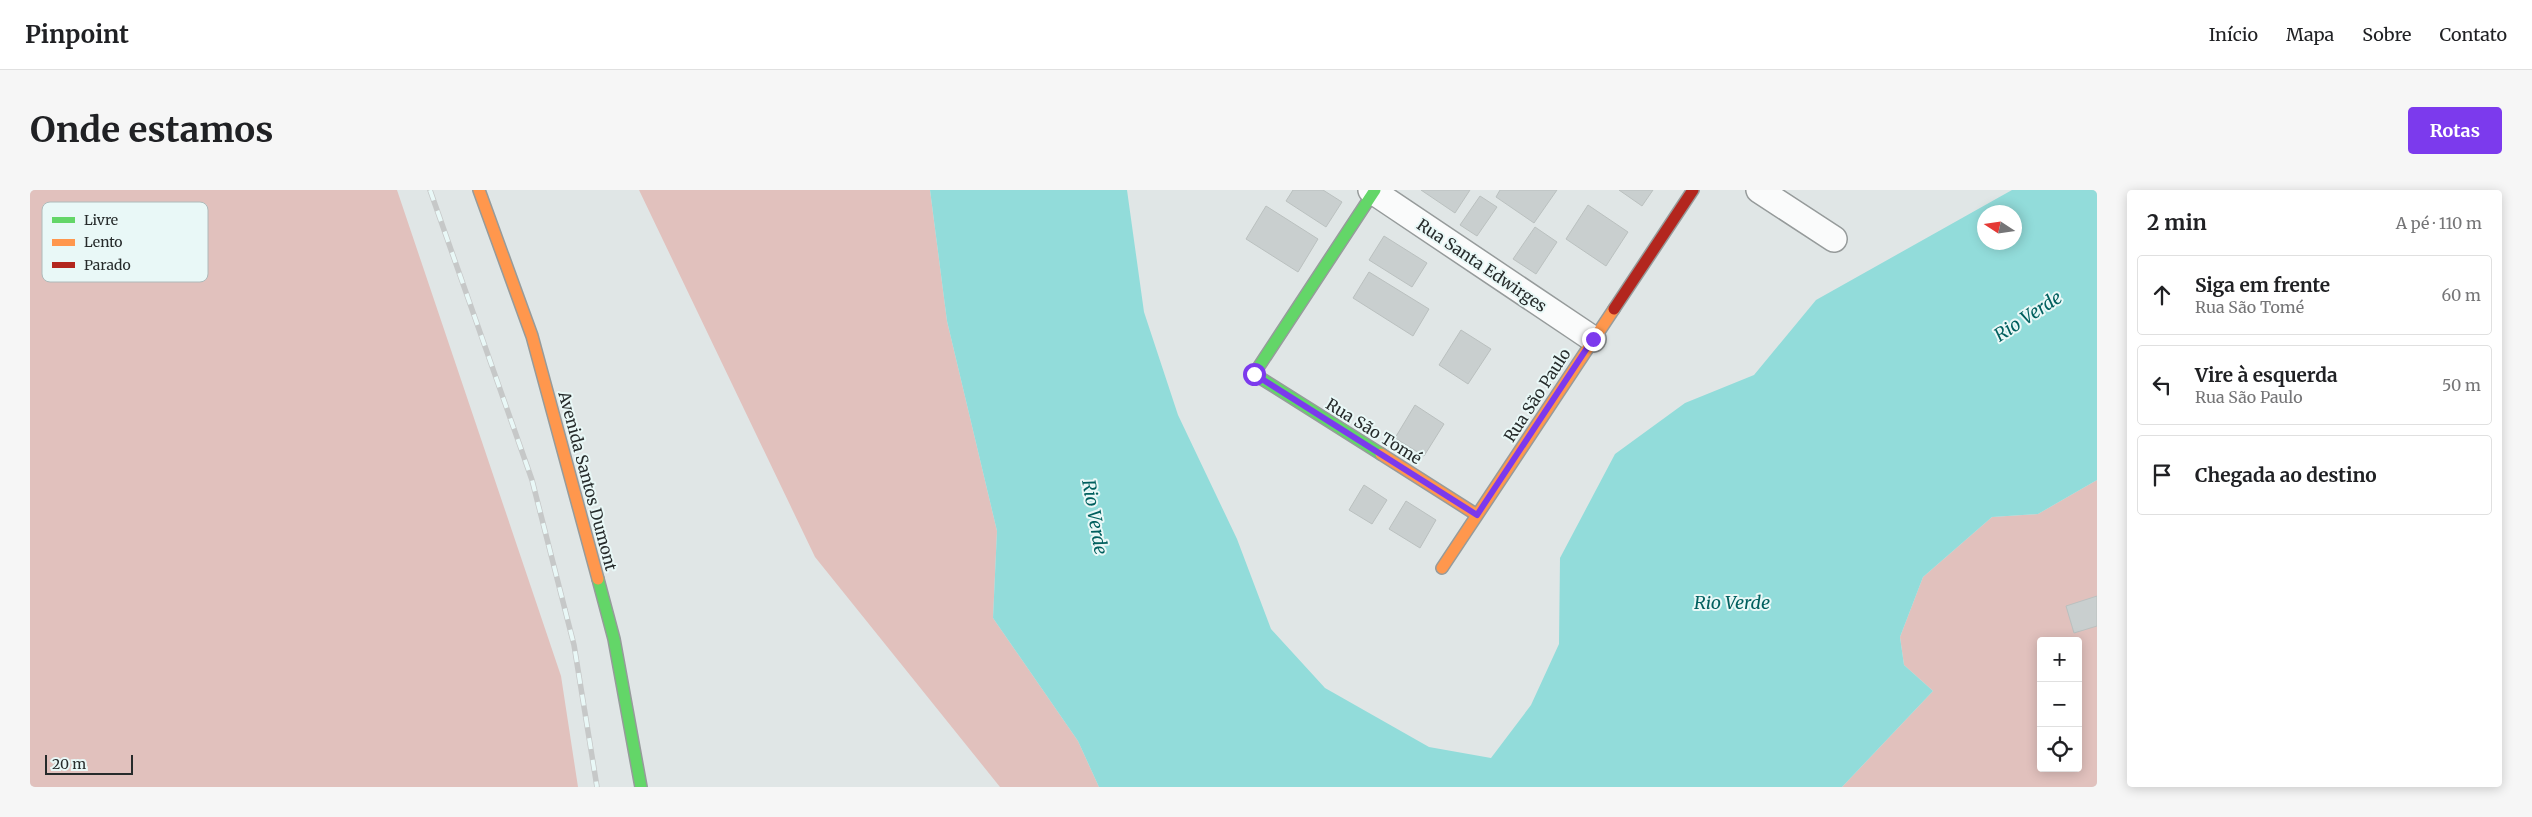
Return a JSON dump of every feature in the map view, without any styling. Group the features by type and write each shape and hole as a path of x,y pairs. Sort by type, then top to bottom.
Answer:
{"street":[{"name":"Avenida Santos Dumont","path":"479,190 535,346 614,639 641,787"},
{"name":"Rua São Paulo","path":"1442,568 1693,190"},
{"path":"1759,190 1834,239"},
{"name":"Rua Santa Edwirges","path":"1374,191 1593,339"},
{"name":"Rua São Tomé","path":"1374,191 1254,374 1477,515"}],"shaded area":[{"path":"30,190 397,190 561,676 578,787 30,787"},
{"path":"639,190 930,190 947,321 997,531 993,618 1078,741 1099,787 1000,787 815,557"},
{"path":"2097,480 2097,787 1842,787 1933,691 1904,665 1900,637 1923,577 1992,517 2038,514"}],"water":[{"name":"Rio Verde","path":"930,190 1127,190 1144,312 1178,415 1237,539 1271,629 1325,688 1429,747 1491,758 1531,705 1559,644 1560,558 1615,454 1685,403 1754,375 1816,300 1977,210 1977,250 2022,250 2022,205 1985,205 2012,190 2097,190 2097,480 2038,514 1992,517 1923,577 1900,637 1904,665 1933,691 1842,787 1099,787 1078,741 993,618 997,531 947,321"}],"building":[{"path":"1293,190 1323,190 1342,202 1326,227 1286,201"},
{"path":"1421,190 1470,190 1455,213"},
{"path":"1500,190 1557,190 1534,223 1496,197"},
{"path":"1619,190 1653,190 1642,206"},
{"path":"1480,196 1497,207 1477,236 1460,225"},
{"path":"1588,205 1628,232 1606,266 1566,239"},
{"path":"1266,206 1318,239 1298,272 1246,239"},
{"path":"1535,227 1557,242 1536,274 1513,259"},
{"path":"1384,236 1427,263 1412,287 1369,260"},
{"path":"1369,272 1429,309 1413,336 1353,298"},
{"path":"1461,330 1491,349 1468,384 1439,365"},
{"path":"1415,405 1444,424 1424,456 1395,438"},
{"path":"1364,485 1387,500 1372,524 1349,510"},
{"path":"1406,501 1436,520 1420,548 1389,529"},
{"path":"2097,596 2097,626 2074,633 2066,606"}],"railway":[{"path":"430,190 532,480 574,645 597,787"}],"traffic: fast":[{"path":"1375,190 1254,374 1381,454"},
{"path":"598,579 614,639 641,787"}],"traffic: slow":[{"path":"479,190 532,336 598,579"},
{"path":"1442,568 1614,309"},
{"path":"1381,454 1477,515"}],"traffic: jam":[{"path":"1614,309 1693,190"}],"route":[{"path":"1254,374 1477,515 1593,339"}]}
